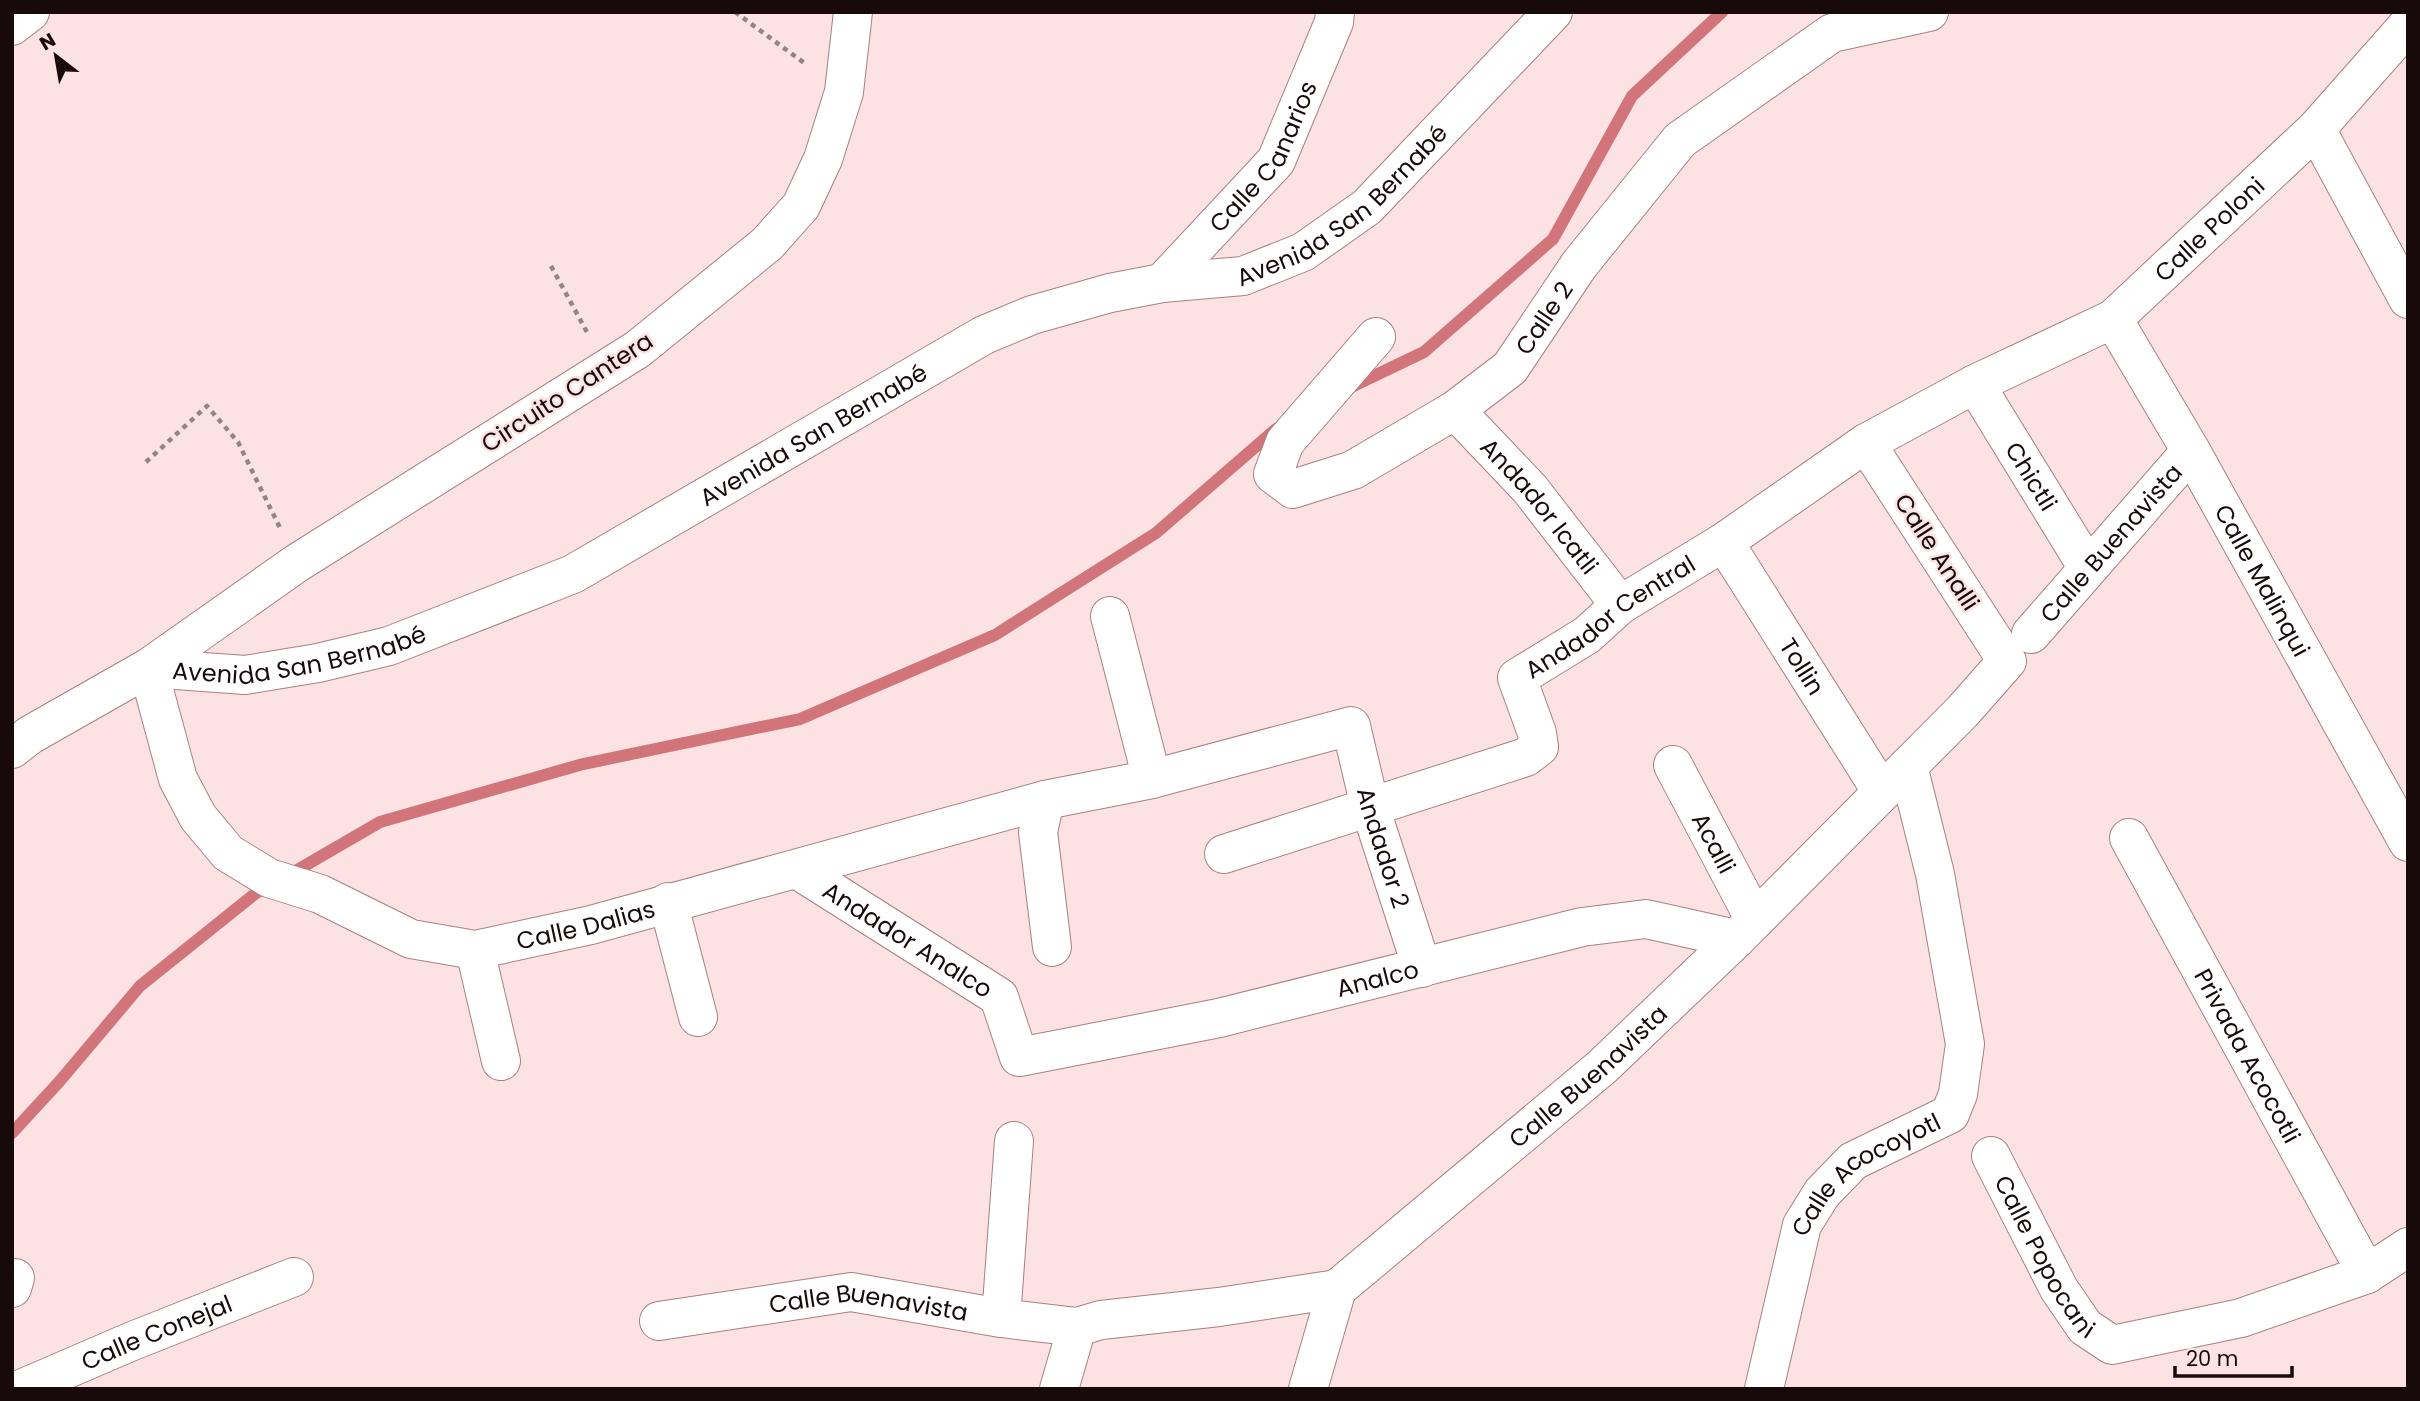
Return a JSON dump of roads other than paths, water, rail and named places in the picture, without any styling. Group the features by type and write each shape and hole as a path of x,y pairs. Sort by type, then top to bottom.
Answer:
{"street":[{"path":"12,26 30,12"},
{"name":"Circuito Cantera","path":"148,668 297,563 638,349 767,244 800,206 823,159 844,92 853,12"},
{"name":"Calle Canarios","path":"1162,283 1276,161 1334,22 1335,12"},
{"name":"Avenida San Bernabé","path":"12,749 30,735 148,668 245,675 318,663 389,646 573,574 984,335 1032,315 1110,293 1162,283 1243,276 1303,252 1367,207 1553,12"},
{"name":"Calle 2","path":"1367,348 1285,442 1273,474 1293,489 1353,470 1455,410 1510,368 1578,265 1680,140 1832,33 1929,12"},
{"name":"Calle Poloni","path":"1975,384 2113,319 2316,129 2408,25"},
{"path":"2316,129 2408,299"},
{"name":"Calle Malinqui","path":"2113,319 2191,451 2408,842"},
{"name":"Andador Central","path":"1224,854 1526,757 1539,747 1537,733 1517,678 1587,635 1620,605 1724,542 1866,443 1975,384"},
{"name":"Chictli","path":"1975,384 2088,568"},
{"name":"Andador Icatli","path":"1455,410 1530,489 1620,605"},
{"name":"Calle Analli","path":"1866,443 2019,648"},
{"name":"Calle Buenavista","path":"659,1321 851,1292 1001,1318 1077,1327 1101,1320 1208,1309 1337,1289 1602,1067 1746,930 1962,712 2191,451"},
{"name":"Tollin","path":"1724,542 1895,779"},
{"path":"1110,616 1152,779"},
{"name":"Calle Dalias","path":"148,668 178,779 198,817 228,853 269,878 320,894 411,939 475,950 592,925 1045,800 1152,779 1351,726"},
{"name":"Andador 2","path":"1351,726 1370,807 1422,968"},
{"name":"Acalli","path":"1673,765 1746,930"},
{"name":"Calle Acocoyotl","path":"1764,1389 1802,1225 1822,1193 1853,1161 1950,1114 1958,1094 1965,1044 1935,874 1895,779"},
{"path":"1045,800 1038,832 1052,947"},
{"name":"Privada Acocotli","path":"2129,838 2367,1273"},
{"name":"Andador Analco","path":"798,870 999,997 1018,1057"},
{"path":"668,902 698,1017"},
{"name":"Analco","path":"1018,1057 1219,1018 1582,927 1646,919 1746,930"},
{"path":"475,950 500,1061"},
{"path":"1001,1318 1014,1141"},
{"name":"Calle Popocani","path":"1991,1156 2059,1289 2085,1327 2112,1345 2241,1318 2367,1273"},
{"path":"2367,1273 2408,1247"},
{"name":"Calle Conejal","path":"21,1389 130,1342 294,1277"},
{"path":"1308,1389 1337,1289"},
{"path":"1059,1389 1077,1327"}],"waterway":[{"path":"1349,388 1424,352 1553,239 1632,96 1722,12"},
{"path":"287,876 380,822 583,764 800,719 995,635 1156,533 1276,429"},
{"path":"12,1133 140,986 256,893 271,885"}]}
